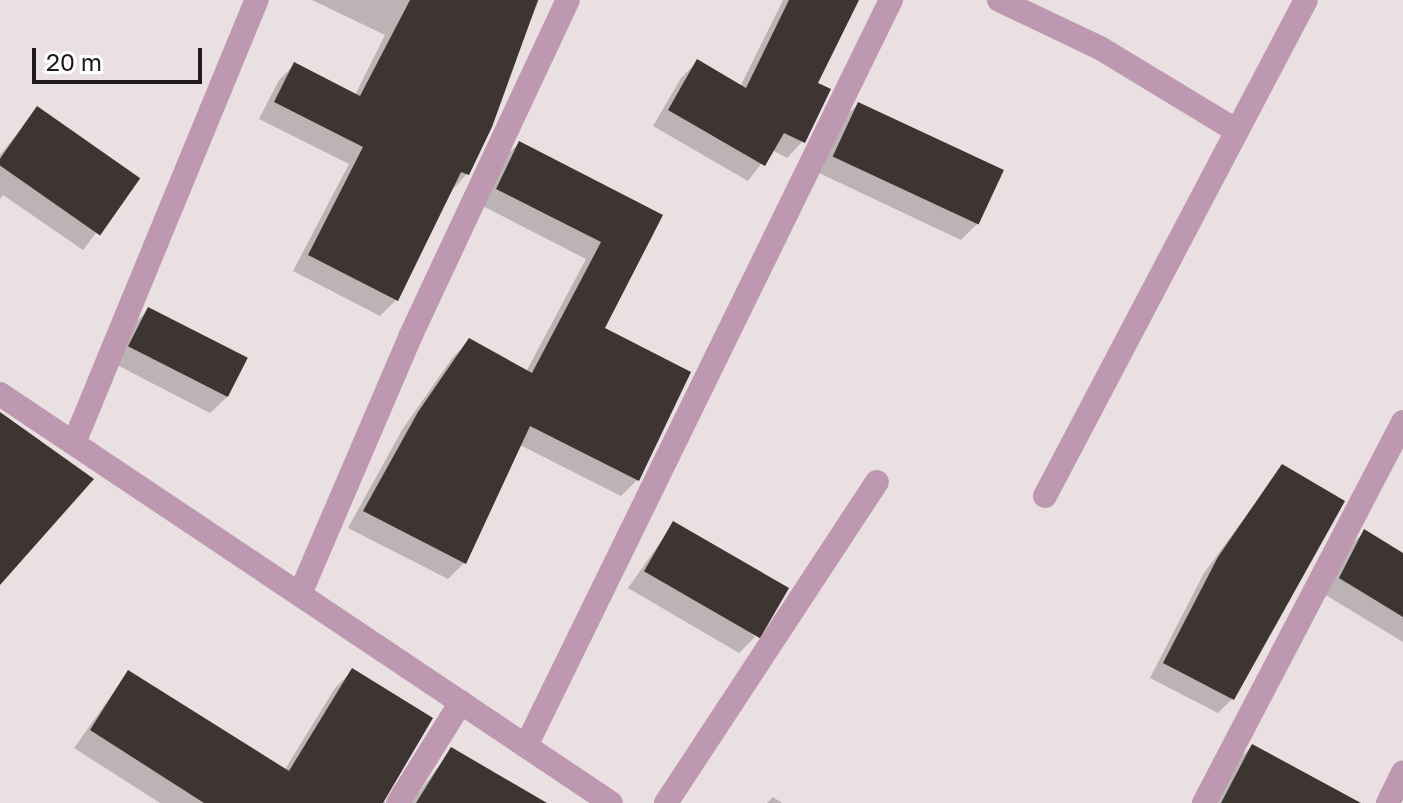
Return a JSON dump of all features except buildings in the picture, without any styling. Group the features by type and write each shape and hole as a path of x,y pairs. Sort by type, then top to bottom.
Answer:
{"street":[{"path":"74,443 257,0"},
{"path":"300,594 410,337 568,0"},
{"path":"526,746 891,0"},
{"path":"999,0 1100,48 1237,131"},
{"path":"1045,496 1306,0"},
{"path":"0,394 611,803"},
{"path":"1204,803 1403,422"},
{"path":"666,803 877,482"},
{"path":"398,803 461,702"},
{"path":"1388,803 1403,772"}]}
